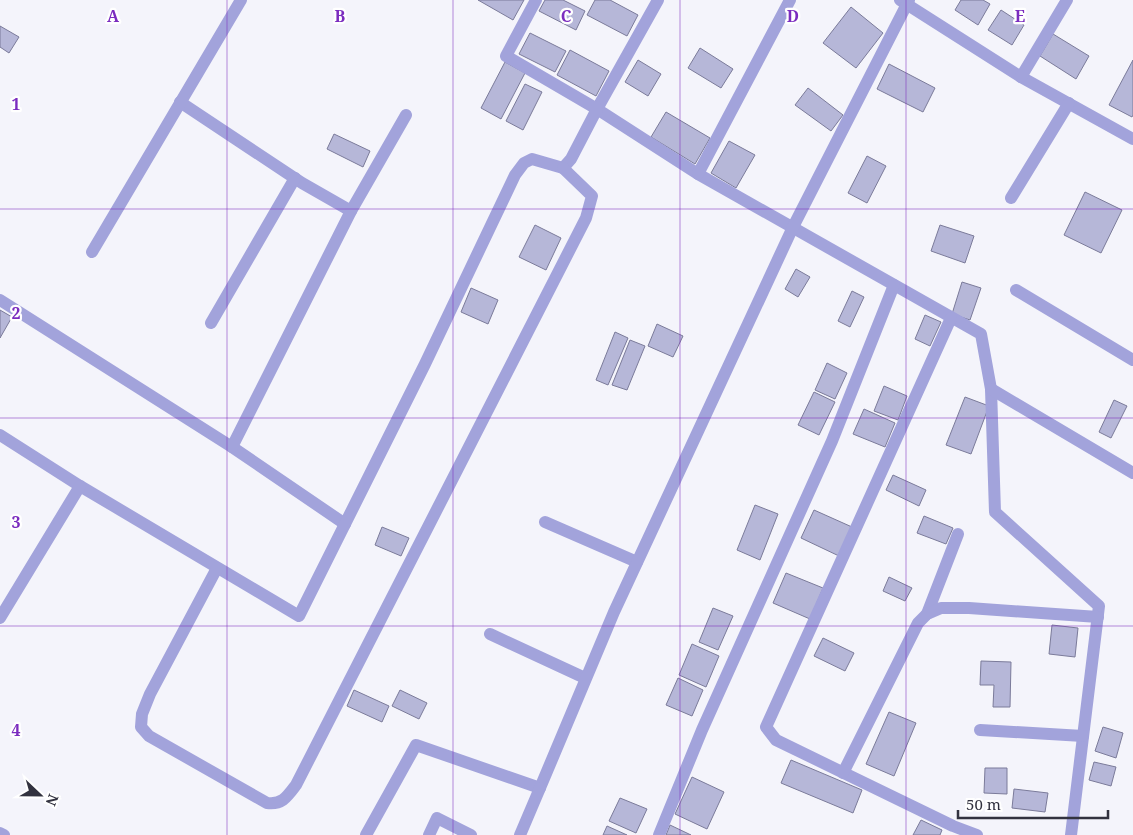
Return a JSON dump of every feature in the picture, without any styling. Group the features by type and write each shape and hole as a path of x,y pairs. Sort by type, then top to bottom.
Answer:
{"street":[{"path":"92,252 241,0"},
{"path":"536,0 506,56 597,109 698,174 981,334 991,389 995,512 1099,606 1072,835"},
{"path":"563,168 571,160 597,109 658,0"},
{"path":"698,174 790,0"},
{"path":"1021,76 1067,0"},
{"path":"520,835 585,678 638,562 793,227 905,1 1021,76 1133,140"},
{"path":"180,102 295,178 351,211"},
{"path":"1011,198 1069,103"},
{"path":"232,447 351,211 406,115"},
{"path":"0,436 80,486 299,616 516,175 524,163 532,159 563,168 592,196 586,218 300,776 286,798 277,804 267,803 149,736 141,727 142,714 150,694 217,568"},
{"path":"211,323 295,178"},
{"path":"659,835 702,730 832,441 894,285"},
{"path":"1016,290 1133,360"},
{"path":"0,300 232,447 345,524"},
{"path":"951,318 766,727 776,740 953,826 977,835"},
{"path":"991,389 1133,473"},
{"path":"0,618 80,486"},
{"path":"545,522 638,562"},
{"path":"927,614 958,534"},
{"path":"843,773 918,623 927,614 940,608 969,608 1098,616"},
{"path":"490,634 585,678"},
{"path":"980,730 1084,736"},
{"path":"366,835 416,745 540,788"},
{"path":"429,835 437,818 471,835"},
{"path":"0,832 4,835"}],"building":[{"path":"478,0 524,0 513,20"},
{"path":"545,0 563,0 585,11 576,30 539,11"},
{"path":"595,0 610,0 638,15 627,36 587,15"},
{"path":"961,0 983,0 990,4 978,25 955,10"},
{"path":"851,7 883,33 856,68 823,43"},
{"path":"1001,10 1024,25 1012,45 988,30"},
{"path":"0,26 19,37 9,53 0,47"},
{"path":"530,33 566,51 555,72 519,54"},
{"path":"1053,34 1089,56 1076,79 1040,56"},
{"path":"700,48 733,69 721,88 688,68"},
{"path":"570,50 609,71 596,96 557,75"},
{"path":"638,60 661,74 648,96 625,82"},
{"path":"1133,60 1133,115 1132,117 1109,105"},
{"path":"505,62 525,73 501,119 481,108"},
{"path":"889,64 935,88 923,112 877,89"},
{"path":"525,84 542,92 523,130 506,121"},
{"path":"808,88 843,115 831,131 795,105"},
{"path":"666,112 710,138 695,164 651,137"},
{"path":"334,134 370,151 363,167 327,149"},
{"path":"729,141 755,155 736,188 711,173"},
{"path":"867,156 886,166 867,203 848,193"},
{"path":"1085,192 1122,210 1101,253 1064,235"},
{"path":"535,225 561,238 546,270 519,257"},
{"path":"940,225 974,236 965,263 931,251"},
{"path":"796,269 810,277 798,297 785,289"},
{"path":"962,282 981,288 970,320 952,314"},
{"path":"471,288 498,300 488,324 461,312"},
{"path":"852,291 864,297 850,327 838,321"},
{"path":"0,310 12,317 0,338"},
{"path":"925,315 941,322 930,346 915,339"},
{"path":"657,324 683,336 673,357 648,346"},
{"path":"615,332 628,338 608,385 596,380"},
{"path":"630,340 645,346 627,390 612,385"},
{"path":"827,363 847,373 835,399 815,390"},
{"path":"884,386 907,396 898,420 874,411"},
{"path":"814,392 835,402 819,435 798,425"},
{"path":"965,397 989,406 971,454 946,445"},
{"path":"1114,400 1127,406 1111,438 1099,432"},
{"path":"864,409 895,423 885,447 853,434"},
{"path":"893,475 926,490 919,506 886,490"},
{"path":"755,505 778,514 760,560 737,550"},
{"path":"814,510 852,527 839,556 801,538"},
{"path":"924,516 953,528 946,544 917,533"},
{"path":"382,527 409,538 401,556 375,545"},
{"path":"786,573 823,588 810,619 773,603"},
{"path":"889,577 912,588 905,601 883,591"},
{"path":"713,608 733,616 718,650 699,642"},
{"path":"1052,625 1078,628 1075,657 1049,654"},
{"path":"823,638 854,653 845,671 814,656"},
{"path":"692,644 719,656 706,687 679,675"},
{"path":"981,661 1011,662 1010,707 993,707 994,685 980,685"},
{"path":"678,678 703,690 692,716 666,705"},
{"path":"354,690 389,706 382,722 347,706"},
{"path":"400,690 427,703 419,719 392,706"},
{"path":"889,712 916,723 894,776 866,764"},
{"path":"1103,727 1123,733 1116,758 1095,751"},
{"path":"791,760 862,790 853,813 781,783"},
{"path":"1094,762 1116,767 1111,786 1089,780"},
{"path":"985,768 1007,768 1007,794 984,793"},
{"path":"692,777 724,792 707,829 675,814"},
{"path":"1014,789 1048,793 1045,812 1012,808"},
{"path":"620,798 647,809 636,833 609,821"},
{"path":"921,820 942,830 940,835 913,835"},
{"path":"670,825 691,835 666,835"},
{"path":"607,826 627,835 603,835"}]}
